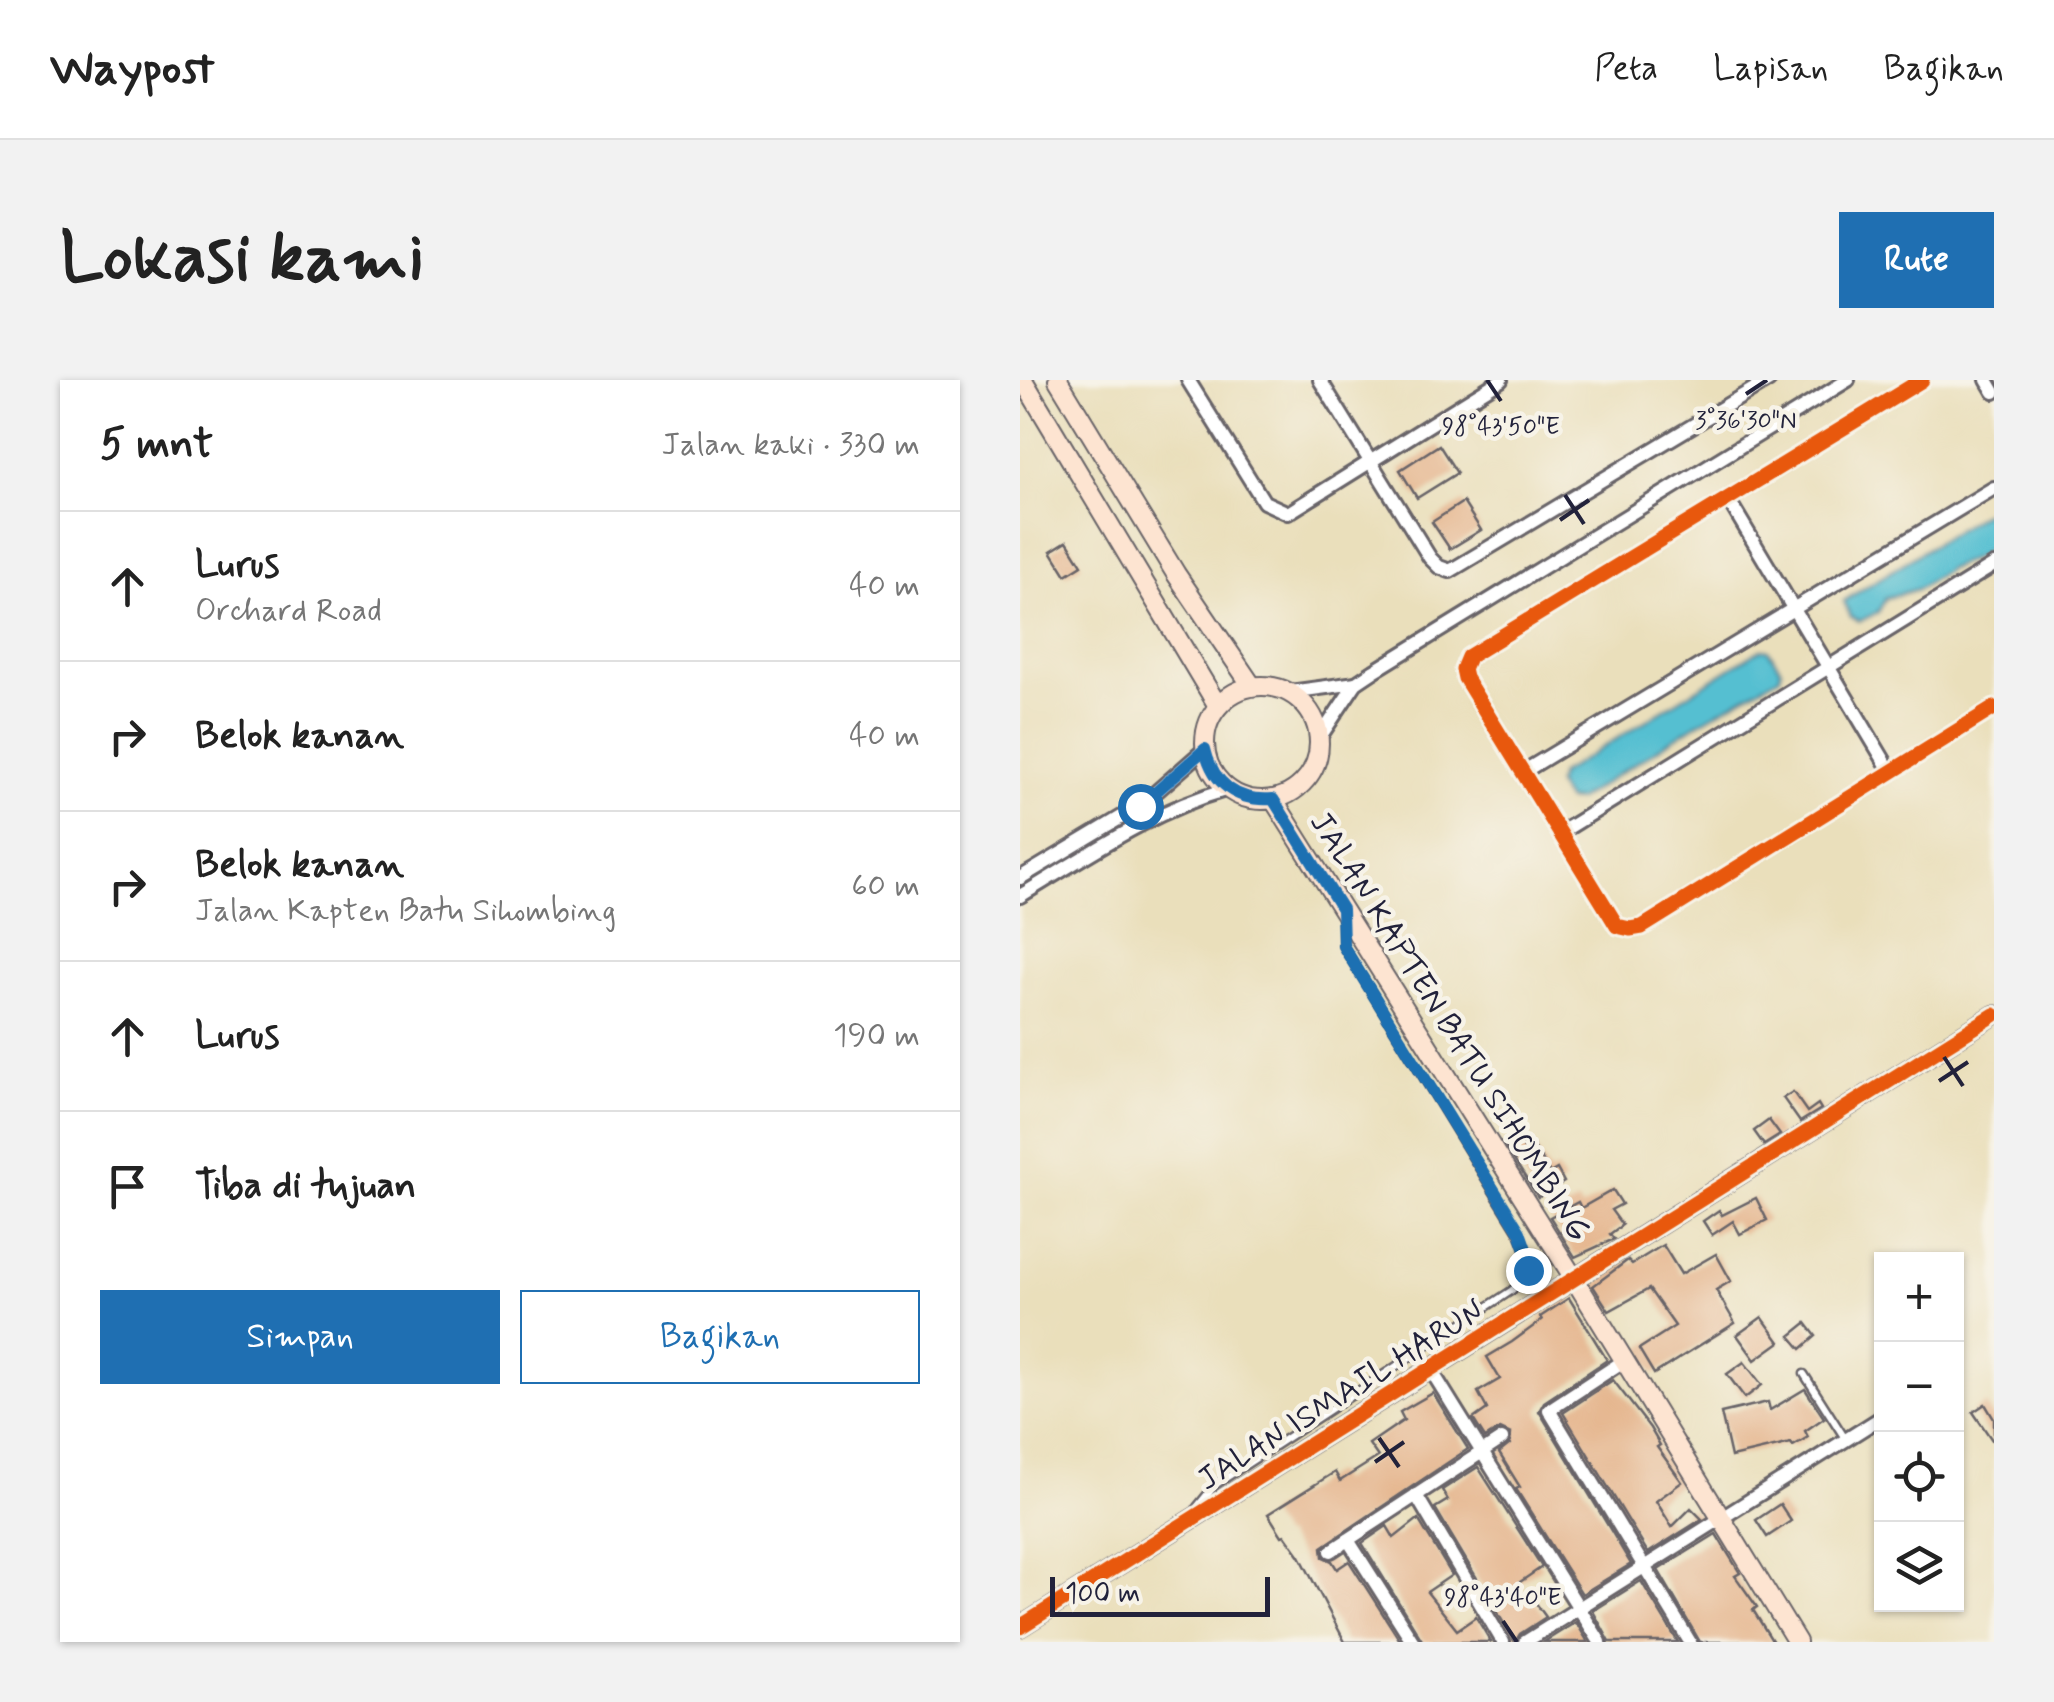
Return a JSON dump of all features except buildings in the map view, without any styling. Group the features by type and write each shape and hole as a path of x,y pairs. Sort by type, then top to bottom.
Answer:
{"street":[{"path":"1023,380 1218,706"},
{"path":"1058,380 1176,574 1252,686"},
{"path":"1188,380 1264,502 1276,511 1288,513 1491,382"},
{"path":"1320,380 1430,558 1439,568 1450,571 1768,380"},
{"path":"1290,692 1356,683 1848,380"},
{"path":"1922,380 1468,658 1465,678 1618,926 1630,930 1642,927 1994,708"},
{"path":"1986,380 1994,392"},
{"path":"1523,772 1994,488"},
{"path":"1728,499 1892,772"},
{"path":"1560,834 1994,565"},
{"path":"1320,738 1356,683"},
{"path":"1252,686 1278,687 1290,692 1311,711 1320,738 1308,777 1286,795 1273,799 1249,799 1228,789 1212,771 1205,749 1208,726 1218,706 1234,693 1252,686"},
{"path":"1020,878 1140,806 1205,749"},
{"path":"1020,896 1149,817 1187,800 1228,789"},
{"name":"JALAN KAPTEN BATU SIHOMBING","path":"1273,799 1797,1642"},
{"name":"JALAN ISMAIL HARUN","path":"1020,1629 1994,1015"},
{"path":"1624,1360 1549,1410 1690,1642"},
{"path":"1431,1370 1600,1642"},
{"path":"1525,1642 1874,1422"},
{"path":"1331,1551 1502,1439"},
{"path":"1416,1495 1503,1642"},
{"path":"1348,1540 1413,1642"},
{"path":"1020,1629 1024,1642"}],"lane":[{"path":"1180,1527 1215,1486 1511,1292 1528,1270 1528,1255 1520,1232 1343,946 1342,909"},
{"path":"1804,1374 1846,1440"}],"water":[{"path":"1994,510 1994,543 1980,556 1948,569 1918,589 1886,598 1878,612 1860,621 1851,617 1844,601"},
{"path":"1761,649 1768,650 1781,669 1780,676 1578,800 1567,801 1556,784 1560,774"}],"cycle path":[{"path":"1922,380 1468,657 1463,669 1617,926 1630,929 1642,927 1994,708"},
{"path":"1020,1627 1994,1015"}],"route":[{"path":"1140,806 1205,749 1212,771 1228,789 1249,799 1273,799 1342,909 1343,946 1520,1232 1528,1255 1528,1270"}]}
